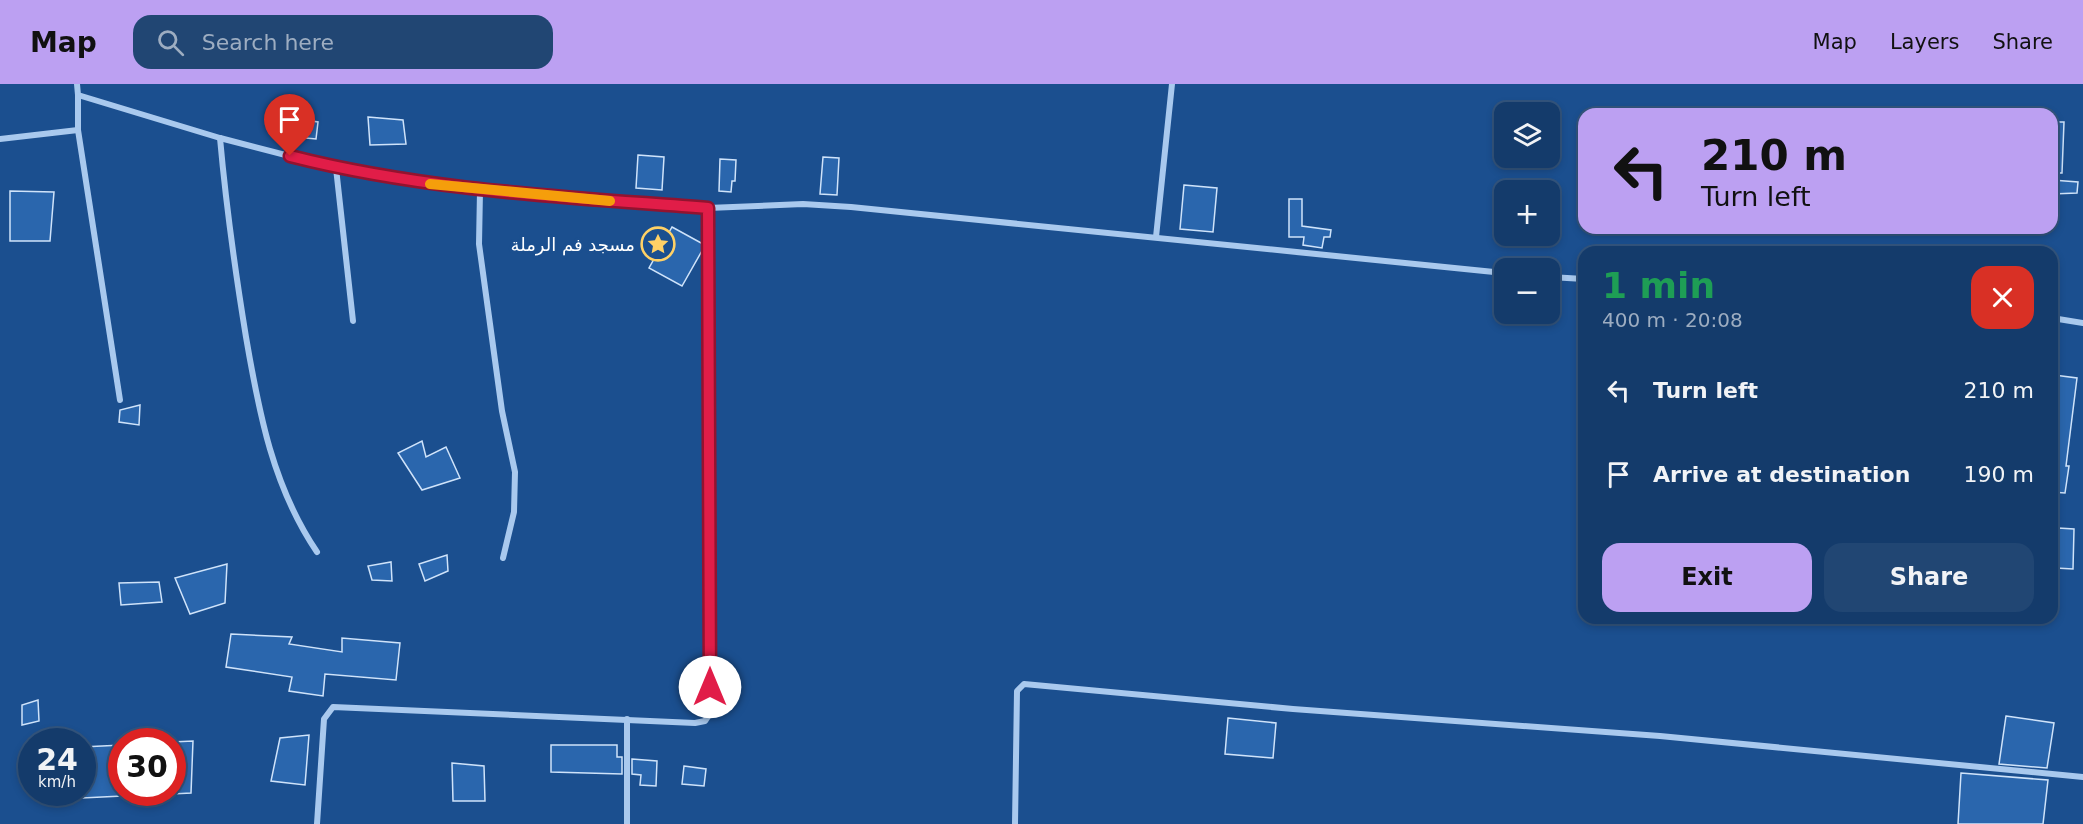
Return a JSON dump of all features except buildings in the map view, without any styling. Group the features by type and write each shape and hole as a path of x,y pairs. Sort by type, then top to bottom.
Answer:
{"street":[{"path":"77,84 78,130 120,400"},
{"path":"1156,237 1172,84"},
{"path":"78,95 220,138 336,168 480,191 708,208 822,205 1494,272"},
{"path":"0,139 78,130"},
{"path":"220,138 230,244 261,418 282,488 294,516 317,552"},
{"path":"336,168 352,321"},
{"path":"480,191 479,244 502,411 515,472 514,512 503,558"},
{"path":"317,824 324,719 328,710 333,707 695,723 705,721 710,709 708,208"},
{"path":"1560,278 1578,279"},
{"path":"2058,319 2083,322"},
{"path":"1015,824 1017,691 1024,684 1293,709 1671,737 2083,777"},
{"path":"627,719 627,824"}],"slow traffic":[{"path":"430,184 480,191 610,201"}],"place":[{"name":"مسجد فم الرملة","path":"658,244"}],"route":[{"path":"290,156 336,168 480,191 708,208 710,687"}]}
